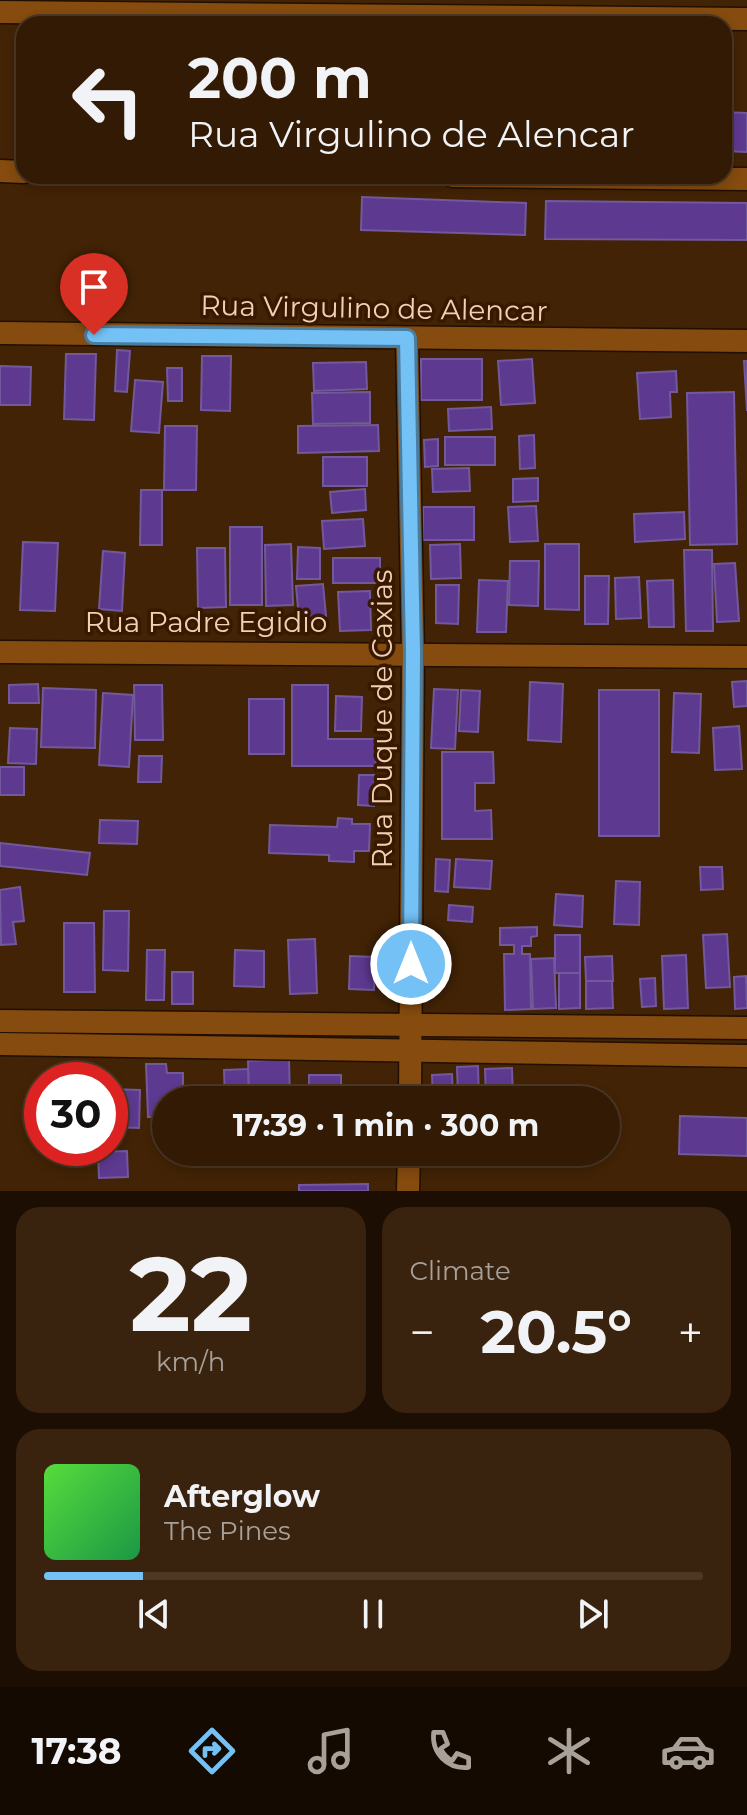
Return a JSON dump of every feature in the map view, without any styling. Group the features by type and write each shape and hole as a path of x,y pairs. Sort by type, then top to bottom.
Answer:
{"street":[{"path":"0,12 427,16"},
{"name":"Rua Virgulino de Alencar","path":"0,333 747,341"},
{"name":"Rua Duque de Caxias","path":"407,338 413,653 410,1086"},
{"name":"Rua Padre Egidio","path":"0,652 747,657"},
{"path":"0,1021 747,1028"},
{"path":"0,1044 747,1056"},
{"path":"408,1191 409,1166"}],"building":[{"path":"732,112 747,113 747,152 732,151"},
{"path":"362,197 526,203 525,235 361,230"},
{"path":"546,201 747,203 747,240 545,239"},
{"path":"117,350 130,351 127,392 115,391"},
{"path":"66,354 96,354 94,420 64,419"},
{"path":"202,356 231,356 230,411 201,410"},
{"path":"421,359 482,359 482,400 421,400"},
{"path":"532,359 535,403 501,405 498,361"},
{"path":"744,361 747,361 747,411"},
{"path":"366,362 367,389 314,391 313,363"},
{"path":"0,366 31,367 30,405 0,405"},
{"path":"167,368 182,368 182,401 168,401"},
{"path":"676,371 677,392 670,392 671,417 640,419 637,373"},
{"path":"135,380 163,382 159,433 131,431"},
{"path":"370,392 370,423 313,424 312,393"},
{"path":"734,392 737,544 690,545 687,393"},
{"path":"491,407 492,429 449,431 448,409"},
{"path":"378,425 379,451 298,453 298,426"},
{"path":"165,426 197,426 196,490 164,490"},
{"path":"534,435 535,468 520,469 519,436"},
{"path":"445,437 495,437 495,465 445,465"},
{"path":"438,439 438,466 425,467 424,440"},
{"path":"323,457 367,457 367,486 323,486"},
{"path":"469,468 470,491 433,492 432,469"},
{"path":"538,478 538,501 513,502 513,479"},
{"path":"365,489 366,510 332,513 330,492"},
{"path":"141,490 162,490 162,545 140,545"},
{"path":"536,506 538,541 510,542 508,507"},
{"path":"423,507 474,507 474,540 423,540"},
{"path":"684,512 685,539 635,542 634,514"},
{"path":"363,519 365,546 324,549 322,521"},
{"path":"230,527 262,527 262,605 230,605"},
{"path":"23,542 58,543 55,611 20,610"},
{"path":"291,544 293,605 266,606 265,545"},
{"path":"460,544 461,578 431,579 430,545"},
{"path":"545,544 579,544 579,610 545,609"},
{"path":"298,547 320,548 320,579 297,579"},
{"path":"197,548 225,548 226,607 198,608"},
{"path":"684,550 712,550 713,631 686,631"},
{"path":"103,551 125,553 122,611 99,609"},
{"path":"333,558 380,558 380,583 333,583"},
{"path":"510,561 539,561 538,606 509,605"},
{"path":"735,563 739,621 717,622 714,564"},
{"path":"585,576 609,576 608,624 585,624"},
{"path":"639,577 641,618 616,619 615,578"},
{"path":"479,580 508,581 506,632 477,632"},
{"path":"673,580 674,627 649,627 647,581"},
{"path":"323,584 326,616 299,619 296,586"},
{"path":"436,585 459,585 458,624 436,623"},
{"path":"370,591 371,630 340,631 338,592"},
{"path":"747,681 747,706 734,707 732,682"},
{"path":"530,682 563,684 561,742 528,740"},
{"path":"38,684 39,703 9,703 9,685"},
{"path":"134,685 162,685 163,740 135,740"},
{"path":"292,685 328,685 328,739 375,739 376,766 292,766"},
{"path":"43,688 96,690 95,748 41,747"},
{"path":"434,689 458,690 455,749 431,748"},
{"path":"461,690 480,691 478,732 459,731"},
{"path":"599,690 659,690 659,836 599,836"},
{"path":"103,693 133,695 129,767 99,765"},
{"path":"674,693 701,694 699,753 672,752"},
{"path":"336,696 362,697 361,731 335,731"},
{"path":"249,699 284,699 284,754 249,754"},
{"path":"739,726 742,769 715,770 713,728"},
{"path":"10,728 37,729 36,764 8,763"},
{"path":"442,752 493,752 494,783 475,783 475,811 491,810 492,839 442,839"},
{"path":"139,756 162,756 161,782 138,782"},
{"path":"0,767 24,767 24,795 0,795"},
{"path":"359,775 374,775 374,806 358,805"},
{"path":"338,818 352,819 352,824 370,824 369,851 354,851 354,862 329,861 329,855 269,853 270,825 337,827"},
{"path":"100,820 138,821 137,844 99,843"},
{"path":"0,843 90,853 87,875 0,866"},
{"path":"436,859 450,860 448,892 435,891"},
{"path":"456,859 492,861 490,889 454,887"},
{"path":"700,867 722,867 723,889 701,890"},
{"path":"616,881 640,882 639,925 614,924"},
{"path":"20,887 24,921 13,922 16,944 1,945 0,890"},
{"path":"556,894 583,896 582,927 554,925"},
{"path":"449,905 473,907 472,922 448,920"},
{"path":"104,911 129,911 128,971 103,970"},
{"path":"64,923 94,923 95,992 64,992"},
{"path":"537,927 537,936 531,937 531,946 522,946 522,954 530,954 531,1009 505,1010 504,954 514,954 514,945 500,945 500,928"},
{"path":"727,934 730,987 706,988 703,935"},
{"path":"555,935 580,935 580,973 555,973"},
{"path":"315,939 317,993 290,994 288,940"},
{"path":"147,950 165,950 164,1000 146,1000"},
{"path":"235,950 264,951 264,987 234,986"},
{"path":"686,955 688,1008 664,1009 662,956"},
{"path":"350,956 375,957 374,990 349,989"},
{"path":"612,956 613,981 586,981 585,957"},
{"path":"554,958 556,1008 533,1009 531,959"},
{"path":"172,972 193,972 193,1004 172,1004"},
{"path":"559,973 580,973 580,1008 559,1009"},
{"path":"746,976 747,1008 735,1009 734,977"},
{"path":"655,978 656,1006 642,1007 640,979"},
{"path":"586,981 612,981 613,1008 586,1009"},
{"path":"289,1059 290,1086 249,1086 248,1061"},
{"path":"146,1064 166,1064 167,1073 183,1073 183,1086 152,1086 152,1117 148,1117"},
{"path":"478,1066 479,1086 458,1086 457,1067"},
{"path":"512,1068 513,1086 486,1086 485,1069"},
{"path":"248,1069 249,1086 225,1086 224,1070"},
{"path":"452,1074 452,1086 432,1086 432,1075"},
{"path":"309,1075 341,1075 341,1086 309,1086"},
{"path":"128,1090 140,1090 139,1128 128,1128"},
{"path":"680,1116 747,1118 747,1156 679,1154"},
{"path":"99,1166 128,1166 128,1177 99,1178"},
{"path":"368,1184 368,1191 299,1191 299,1185"}],"route":[{"path":"94,335 407,338 413,653 411,964"}]}
